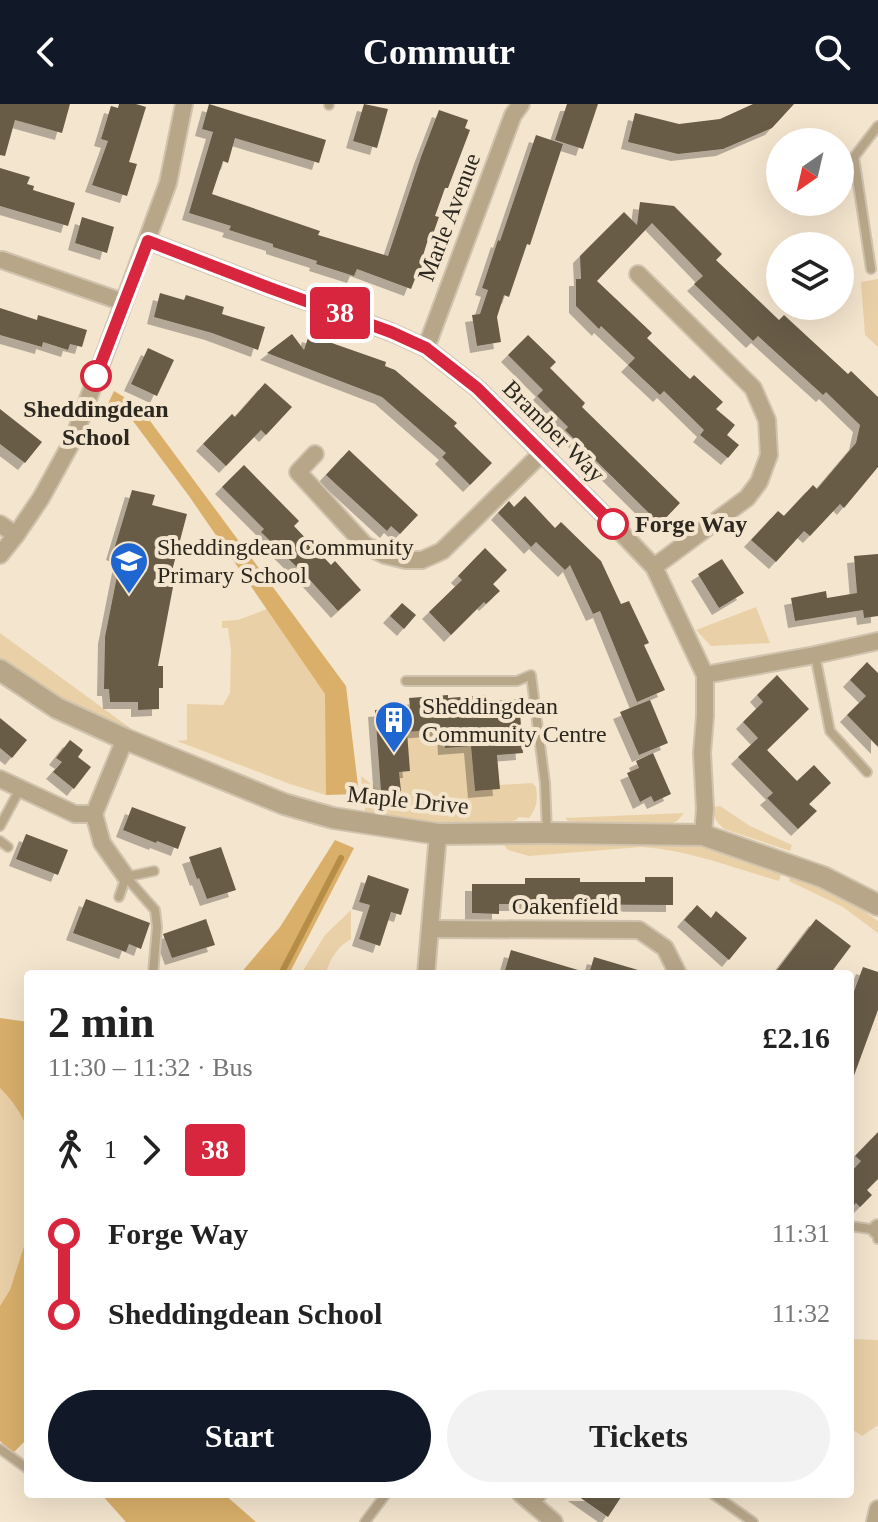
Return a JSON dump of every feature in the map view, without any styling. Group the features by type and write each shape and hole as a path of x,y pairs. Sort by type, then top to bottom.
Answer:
{"street":[{"path":"0,555 41,498 73,440 168,183 184,104"},
{"name":"Marle Avenue","path":"426,348 513,115 521,104"},
{"name":"Bramber Way","path":"148,241 426,348 477,388 654,567 705,675 703,835"},
{"path":"2,260 123,302"},
{"path":"638,274 753,388 767,420 769,455 759,482 747,498 654,567"},
{"path":"315,454 298,472 365,545 385,555 422,560 442,551 542,453"},
{"path":"0,524 16,535"},
{"path":"705,675 878,641"},
{"name":"Maple Drive","path":"0,670 57,708 125,739 284,804 333,818 438,834 703,835 823,877 878,905"},
{"path":"125,739 94,814 102,843 126,877"},
{"path":"0,779 75,814 94,814"},
{"path":"426,970 438,834"},
{"name":"Oakenfield","path":"430,929 639,930 665,948 676,970"},
{"path":"539,1500 554,1522"},
{"path":"875,1522 878,1509"}],"lane":[{"path":"871,269 854,157 878,126"},
{"path":"815,655 830,731 867,772"},
{"path":"406,681 517,681 531,675 545,783 547,833"},
{"path":"0,826 20,789"},
{"path":"126,877 154,871"},
{"path":"119,897 126,877"},
{"path":"126,877 155,910 157,927 153,970"},
{"path":"854,1227 878,1232"},
{"path":"0,1449 24,1466"},
{"path":"365,1522 383,1498"},
{"path":"718,1498 753,1522"},
{"path":"728,1522 737,1512"}],"shaded area":[{"path":"878,279 878,347 865,335 861,282"},
{"path":"114,391 139,406 346,686 359,794 326,795 325,694 189,496 133,421 107,406"},
{"path":"756,607 770,643 711,646 696,630"},
{"path":"267,609 326,694 326,795 177,741 187,740 187,704 223,705 230,693 231,650 228,628 222,628 222,621 238,620"},
{"path":"0,633 152,744 48,693 0,659"},
{"path":"444,729 472,746 475,791 499,789 499,785 532,783 536,787 536,803 529,818 519,817 484,829 366,818 361,776 381,792 400,791 399,772 407,732"},
{"path":"720,806 750,826 792,845 790,851 724,829 714,814 714,807"},
{"path":"684,813 670,824 575,822 565,818"},
{"path":"335,840 354,848 291,970 243,970 280,927"},
{"path":"501,841 691,845 718,849 782,871 779,881 694,856 641,847 529,856 508,850"},
{"path":"791,873 858,907 878,921 878,933 843,907 789,881"},
{"path":"351,910 351,939 335,954 327,970 303,970 325,935"},
{"path":"0,1018 24,1021 24,1121 0,1088"},
{"path":"0,1088 24,1121 24,1251 10,1291 0,1306"},
{"path":"24,1246 24,1442 13,1453 0,1441 0,1306 10,1290"},
{"path":"854,1339 878,1340 878,1425 862,1436 854,1431"},
{"path":"105,1498 229,1498 256,1522 126,1522"}],"building":[{"path":"0,104 70,104 62,133 15,120 5,156 0,155"},
{"path":"119,104 146,107 129,162 137,164 127,196 92,185 108,141 101,139 111,106 118,108"},
{"path":"209,104 326,140 319,163 235,138 228,163 223,161 212,194 320,231 318,235 388,256 439,110 468,120 465,128 470,130 448,188 445,188 435,216 439,217 433,234 430,233 423,263 411,289 357,269 354,276 316,264 317,261 229,230 231,226 189,213 213,132 202,129"},
{"path":"364,104 388,109 377,148 353,141"},
{"path":"567,104 598,104 583,149 555,140"},
{"path":"753,104 794,104 772,128 723,149 678,154 628,142 635,113 679,124 720,119"},
{"path":"536,135 563,144 530,245 527,244 509,297 504,295 497,317 501,342 477,346 472,315 480,314 488,290 482,288"},
{"path":"0,168 30,177 27,184 34,186 33,190 75,203 68,226 0,206"},
{"path":"640,202 674,206 722,254 716,260 766,308 766,320 789,320 878,397 878,467 844,508 840,504 810,536 804,531 776,562 751,540 778,511 784,516 813,485 817,489 856,443 860,425 826,392 823,395 758,336 753,341 694,284 703,276 652,223 597,281 652,333 647,338 690,379 694,375 723,402 716,409 735,425 727,435 739,445 728,458 700,435 704,430 664,391 660,395 628,365 635,358 576,306 576,279 581,279 580,256 624,212 637,225"},
{"path":"82,217 114,227 107,253 75,243"},
{"path":"160,293 184,300 186,295 224,307 222,314 265,327 258,350 154,317"},
{"path":"0,308 37,320 38,315 87,330 82,347 70,344 68,350 43,342 42,347 0,335"},
{"path":"292,334 304,350 309,335 386,362 385,366 395,370 457,423 454,426 492,463 470,485 442,457 446,453 382,397 267,353"},
{"path":"528,335 556,362 550,368 585,403 582,407 680,503 660,524 565,430 568,427 537,396 543,390 508,355"},
{"path":"148,348 174,360 157,396 131,384"},
{"path":"265,383 292,407 266,435 261,430 226,466 203,444 232,414 235,417"},
{"path":"0,409 42,442 25,463 0,444"},
{"path":"349,450 418,515 400,534 391,526 387,531 326,475"},
{"path":"244,465 299,521 294,526 331,565 335,561 361,590 338,611 222,487"},
{"path":"132,490 155,495 152,505 187,514 168,586 173,587 158,666 163,666 159,709 138,710 138,702 110,702 109,689 104,689 105,637 121,556 113,553"},
{"path":"525,496 555,528 561,522 601,561 621,604 629,601 649,643 644,645 665,690 637,702 600,611 593,614 570,565 565,570 536,542 531,547 498,513 509,501 514,507"},
{"path":"485,548 507,570 493,584 500,591 486,604 484,602 451,635 429,612 462,580 458,576"},
{"path":"878,554 878,616 864,618 863,610 795,621 791,598 826,591 827,598 857,593 854,556"},
{"path":"722,559 744,593 719,608 698,574"},
{"path":"402,603 416,615 404,629 390,616"},
{"path":"867,662 878,673 878,747 847,715 866,696 850,680"},
{"path":"777,675 809,709 767,750 797,781 814,765 831,783 809,804 817,811 798,829 767,798 773,793 738,757 758,738 743,722 763,702 757,695"},
{"path":"448,695 448,698 486,695 486,701 519,699 523,753 497,755 500,789 475,791 471,746 445,748 444,729 407,732 410,771 399,772 401,791 381,792 375,710 410,707 409,698"},
{"path":"650,700 668,743 639,755 620,712"},
{"path":"0,718 27,740 12,758 0,748"},
{"path":"70,740 83,750 78,757 91,767 74,789 53,772 62,762 56,758"},
{"path":"653,753 671,794 654,802 651,796 640,802 627,773 639,768 636,761"},
{"path":"132,807 186,827 178,849 123,830"},
{"path":"26,834 68,850 58,875 16,859"},
{"path":"221,847 236,890 207,899 189,857"},
{"path":"368,875 409,889 401,915 391,912 380,946 359,939 370,905 359,902"},
{"path":"645,877 673,877 673,905 499,904 499,914 472,913 472,884 525,884 525,878 645,882"},
{"path":"86,899 150,923 141,949 129,944 126,952 73,933"},
{"path":"697,905 711,918 716,911 747,938 729,960 684,920"},
{"path":"206,919 215,945 172,958 163,934"},
{"path":"816,919 851,946 833,970 777,970"},
{"path":"511,950 578,970 505,970"},
{"path":"594,957 638,970 590,970"},
{"path":"863,967 878,972 878,1010 854,1076 854,991"},
{"path":"878,1132 878,1179 867,1190 872,1195 860,1207 856,1203 854,1205 854,1169 861,1161 855,1156"},
{"path":"581,1498 620,1498 608,1517"}],"waterway":[{"path":"283,970 341,858"}],"bus line":[{"name":"38","path":"96,376 148,241 426,348 477,388 613,524"}],"place":[{"name":"Sheddingdean School","path":"96,376"},
{"name":"Forge Way","path":"613,524"},
{"name":"Sheddingdean Community Primary School","path":"129,595"},
{"name":"Sheddingdean Community Centre","path":"394,754"}]}
